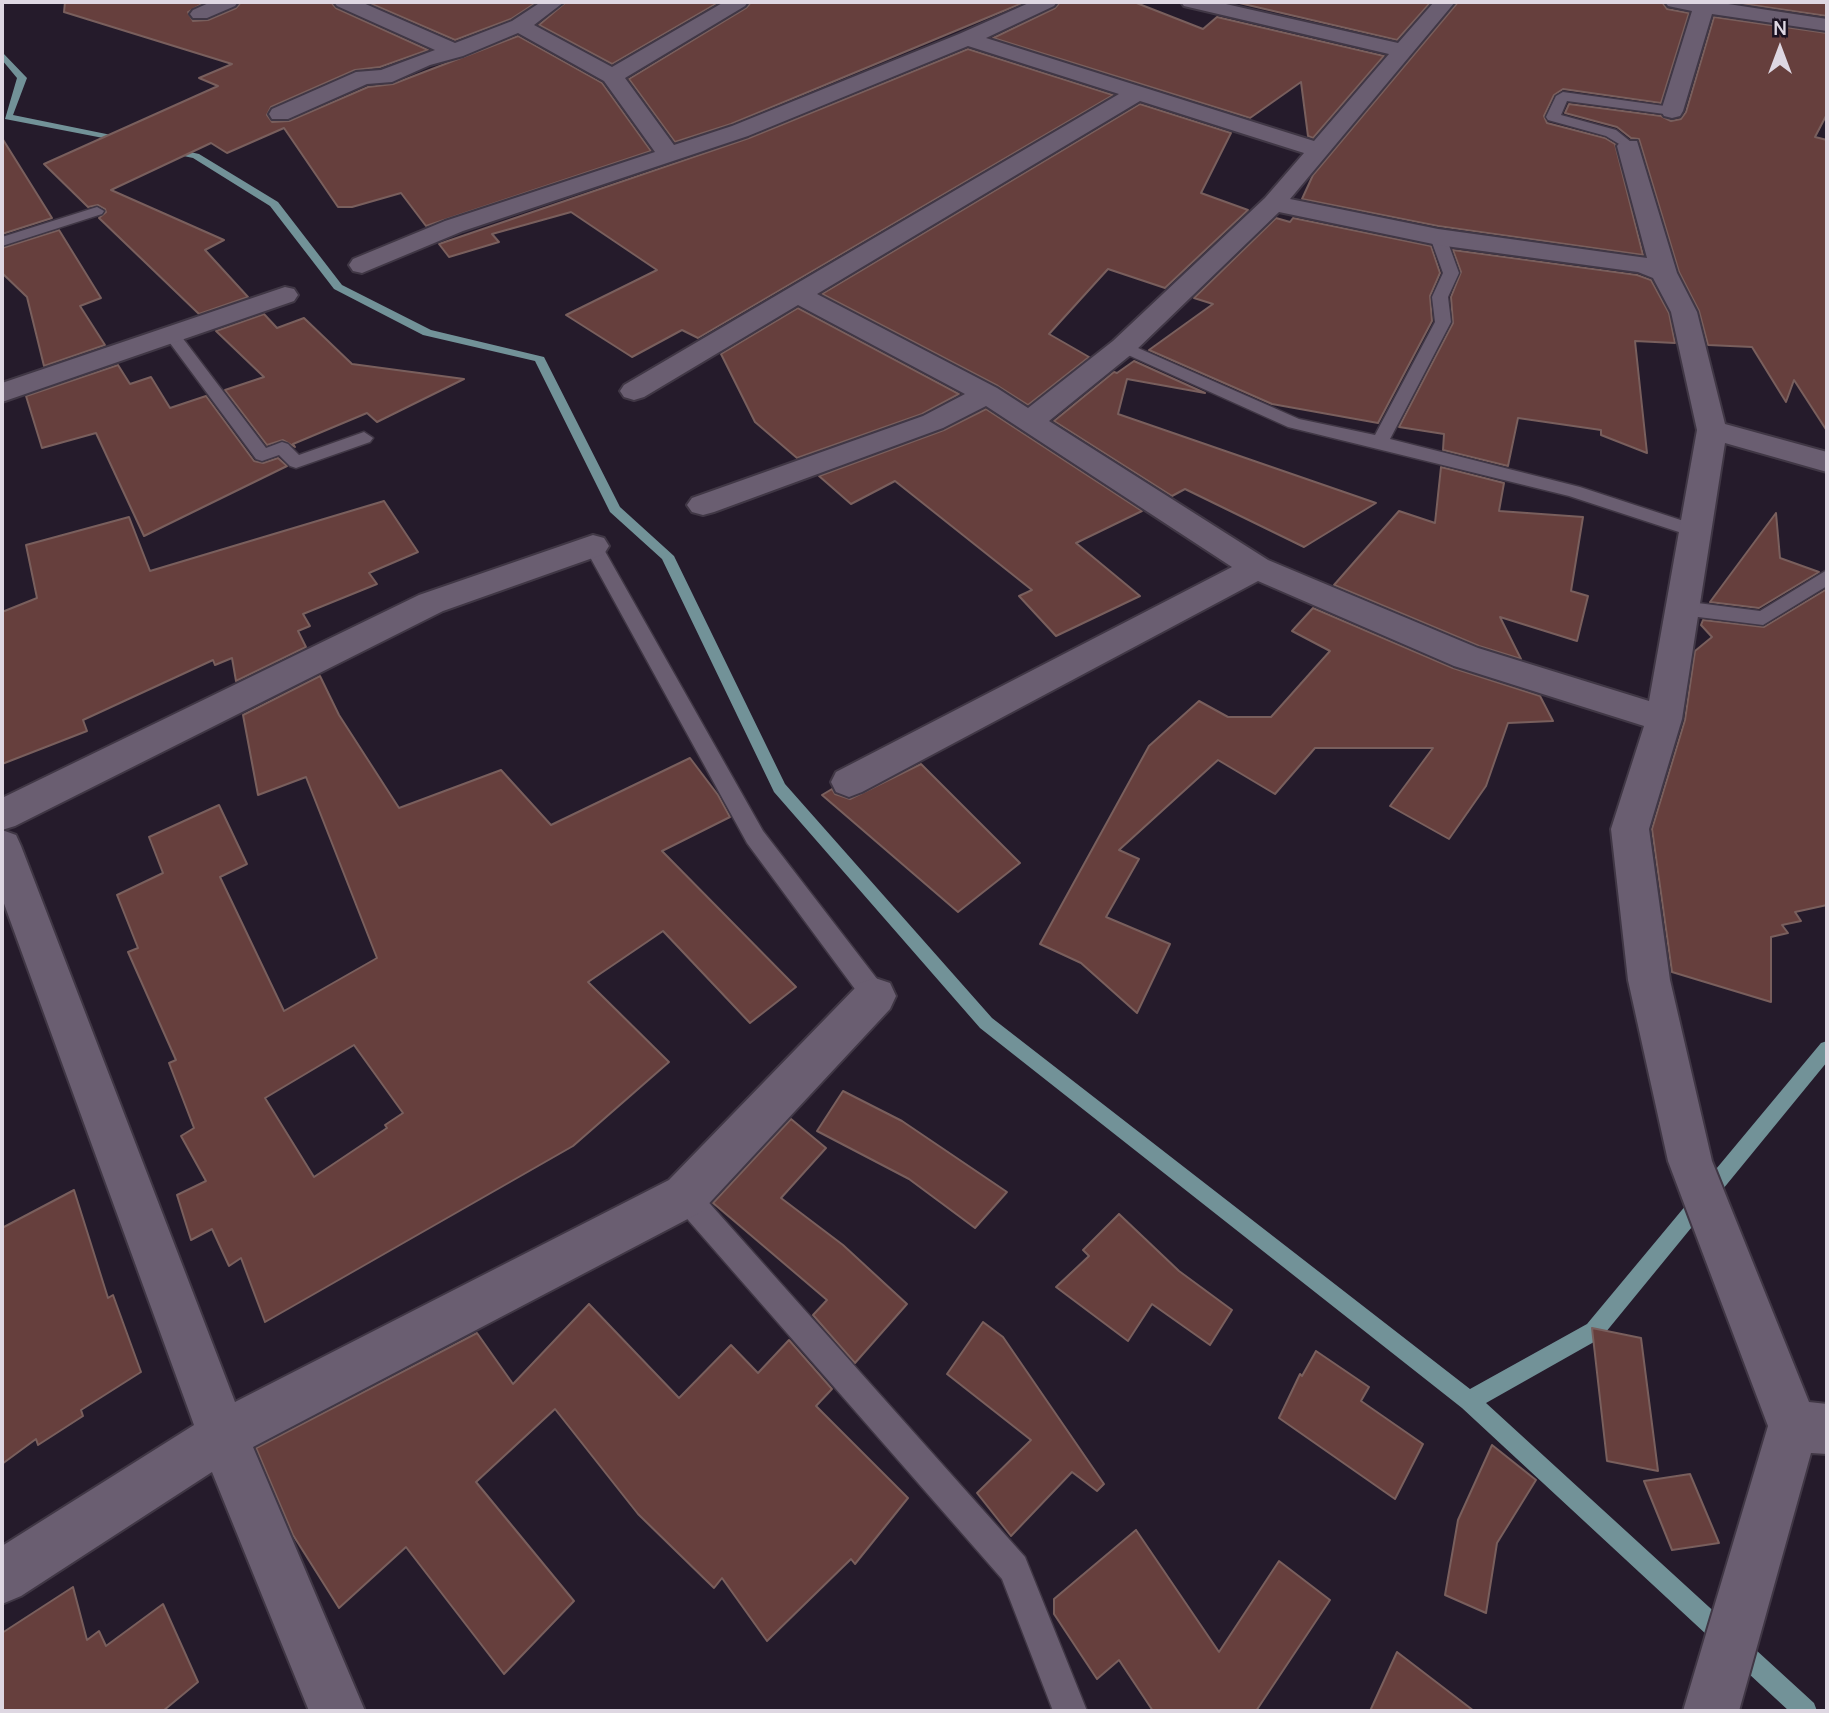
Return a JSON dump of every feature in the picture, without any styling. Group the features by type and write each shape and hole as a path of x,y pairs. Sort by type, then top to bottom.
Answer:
{"street":[{"path":"200,14 228,2"},
{"path":"344,2 455,51"},
{"path":"280,114 365,77 384,77 422,60 455,51 519,25 554,2"},
{"path":"612,76 738,2"},
{"path":"362,265 454,226 740,131 967,39 1044,2"},
{"path":"1191,2 1403,51"},
{"path":"1030,421 1123,347 1274,203 1445,2"},
{"path":"1675,2 1703,4 1827,25"},
{"path":"1672,111 1703,4"},
{"path":"519,25 612,76 669,155"},
{"path":"967,39 1319,149"},
{"path":"634,391 1137,93"},
{"path":"1629,146 1664,273 1684,312 1712,430 1664,719 1630,829 1649,980 1690,1161 1810,1427 1734,1633 1711,1711"},
{"path":"1274,203 1336,218 1438,237 1643,265 1664,273"},
{"path":"798,294 987,394 1257,568 1466,657 1664,719"},
{"path":"2,394 285,295"},
{"path":"703,505 933,422 987,394"},
{"path":"1712,430 1827,462"},
{"path":"2,815 431,603 593,546"},
{"path":"849,782 1257,568"},
{"path":"2,846 223,1436 337,1711"},
{"path":"2,1577 223,1436 685,1196 875,996"}],"lane":[{"path":"1629,146 1611,133 1553,117 1563,96 1672,111"},
{"path":"2,242 97,211"},
{"path":"1380,442 1443,322 1440,297 1451,273 1438,237"},
{"path":"172,335 262,455 282,448 296,462 364,438"},
{"path":"1123,347 1294,423 1574,491 1695,531"},
{"path":"593,546 755,836 875,996"},
{"path":"1682,608 1763,618 1827,577"},
{"path":"685,1196 1014,1568 1070,1711"}],"building":[{"path":"65,2 205,2 188,12 193,21 208,20 236,8 241,2 331,2 336,8 428,50 380,67 355,70 271,107 267,115 272,122 289,121 368,87 393,84 518,36 602,83 651,151 426,226 401,193 352,207 338,207 284,128 227,153 211,143 111,190 224,240 205,250 248,297 199,314 99,218 106,212 105,209 98,205 88,207 44,164 218,86 199,78 232,64 64,12"},
{"path":"367,2 537,2 511,19 455,40"},
{"path":"566,2 719,2 612,64 539,25"},
{"path":"751,2 1025,2 731,124 675,142 629,79 746,8"},
{"path":"1060,2 1134,2 1203,29 1217,17 1384,56 1313,138 1308,136 1301,82 1250,118 993,38 1055,8"},
{"path":"1235,2 1431,2 1397,40"},
{"path":"1458,2 1662,2 1667,9 1689,13 1661,103 1563,89 1554,95 1544,116 1547,123 1605,138 1615,144 1643,255 1438,226 1302,199 1313,175"},
{"path":"1731,2 1827,2 1827,16"},
{"path":"1714,17 1827,33 1827,114 1815,137 1827,140 1827,431 1794,380 1786,402 1752,347 1708,345 1699,311 1679,272 1639,139 1631,138 1617,127 1565,113 1569,104 1661,116 1671,121 1681,119 1686,112"},
{"path":"968,49 1113,95 698,338 682,330 632,357 566,315 657,270 571,212 492,234 499,242 449,257 439,244 749,138"},
{"path":"1140,104 1231,133 1201,193 1248,210 1165,288 1108,269 1049,334 1089,357 1028,405 998,386 822,294"},
{"path":"2,138 52,218 2,234"},
{"path":"1276,218 1290,222 1293,218 1431,246 1440,273 1430,296 1432,321 1378,423 1272,404 1149,350 1213,304 1194,298"},
{"path":"59,230 101,298 80,306 105,345 44,366 27,297 2,273 2,248"},
{"path":"1453,250 1637,275 1651,280 1669,313 1675,343 1635,341 1647,453 1601,435 1601,430 1518,418 1508,466 1443,450 1444,434 1399,427 1453,323 1451,297 1461,272"},
{"path":"798,308 959,394 922,414 797,458 755,422 721,354"},
{"path":"264,314 277,328 304,318 352,364 464,379 377,422 367,413 293,444 295,447 283,440 267,445 225,390 264,377 216,331"},
{"path":"1134,361 1205,393 1127,379 1118,414 1376,503 1304,547 1185,489 1172,496 1054,421 1114,372 1117,373"},
{"path":"118,365 130,384 151,377 170,408 206,396 254,461 263,463 278,458 287,466 144,536 96,433 42,448 26,396"},
{"path":"986,409 1142,511 1076,543 1140,596 1056,636 1019,596 1032,590 895,481 851,504 819,476 944,430"},
{"path":"1441,467 1504,483 1499,511 1583,517 1571,591 1588,596 1577,641 1500,617 1521,659 1479,646 1334,585 1399,511 1435,523"},
{"path":"384,501 418,552 369,573 377,584 303,614 310,626 298,631 306,647 236,681 232,658 215,665 213,660 83,720 87,731 2,764 2,612 37,598 26,545 129,517 150,571"},
{"path":"1776,513 1780,558 1819,572 1759,608 1710,602"},
{"path":"1827,589 1827,905 1795,912 1801,921 1782,925 1788,933 1771,937 1771,1002 1672,972 1652,829 1685,720 1695,651 1712,637 1701,625 1703,620 1764,627"},
{"path":"1313,608 1453,668 1540,696 1553,721 1508,723 1486,786 1449,839 1390,806 1433,748 1315,748 1275,794 1218,760 1119,850 1139,859 1106,917 1170,944 1137,1013 1081,963 1040,944 1149,746 1199,701 1228,717 1271,717 1330,651 1292,631"},
{"path":"320,676 339,715 399,808 501,770 551,825 690,758 718,795 730,817 662,851 796,987 750,1023 663,931 588,982 669,1062 573,1146 265,1322 241,1258 229,1266 212,1229 191,1240 177,1195 206,1181 181,1136 194,1128 169,1063 176,1060 128,952 138,948 117,895 163,873 149,837 219,805 247,864 220,877 284,1011 377,958 306,777 258,795 243,715","holes":["354,1045 403,1113 385,1125 387,1128 314,1177 265,1098"]},
{"path":"921,764 1020,863 958,912 822,795 832,789 835,794 850,799"},
{"path":"843,1091 902,1121 1007,1192 975,1228 909,1179 817,1131"},
{"path":"791,1119 826,1148 781,1198 843,1245 907,1304 855,1363 813,1315 827,1300 713,1203"},
{"path":"74,1190 108,1298 113,1295 141,1372 81,1410 83,1416 38,1445 36,1439 2,1464 2,1228"},
{"path":"1119,1214 1179,1271 1232,1310 1210,1345 1152,1304 1128,1341 1056,1287 1089,1256 1083,1250"},
{"path":"589,1304 679,1398 731,1345 758,1373 789,1340 832,1389 816,1406 908,1498 855,1564 851,1559 767,1641 722,1578 714,1588 638,1514 555,1409 476,1482 574,1601 504,1674 406,1547 339,1608 293,1535 256,1448 477,1333 513,1384"},
{"path":"983,1322 1003,1337 1104,1484 1097,1491 1072,1472 1011,1536 977,1493 1031,1440 947,1374"},
{"path":"1592,1328 1641,1338 1658,1471 1607,1461"},
{"path":"1316,1351 1369,1387 1361,1401 1423,1444 1395,1499 1279,1418 1300,1374 1302,1376"},
{"path":"1492,1445 1536,1480 1497,1543 1486,1613 1445,1595 1458,1520"},
{"path":"1690,1474 1719,1543 1672,1550 1644,1481"},
{"path":"1136,1530 1219,1652 1279,1561 1330,1600 1256,1711 1153,1711 1119,1660 1097,1679 1054,1614 1054,1599"},
{"path":"73,1587 87,1640 99,1631 106,1646 163,1604 198,1682 163,1711 2,1711 2,1633"},
{"path":"1397,1652 1474,1711 1370,1711"}],"waterway":[{"path":"2,55 22,78 8,117 126,141"},
{"path":"168,150 196,156 274,204 338,287 427,333 540,359 615,509 667,556 779,788 986,1023 1469,1401"},
{"path":"1469,1401 1594,1331 1827,1049"},
{"path":"1469,1401 1806,1711"}]}
